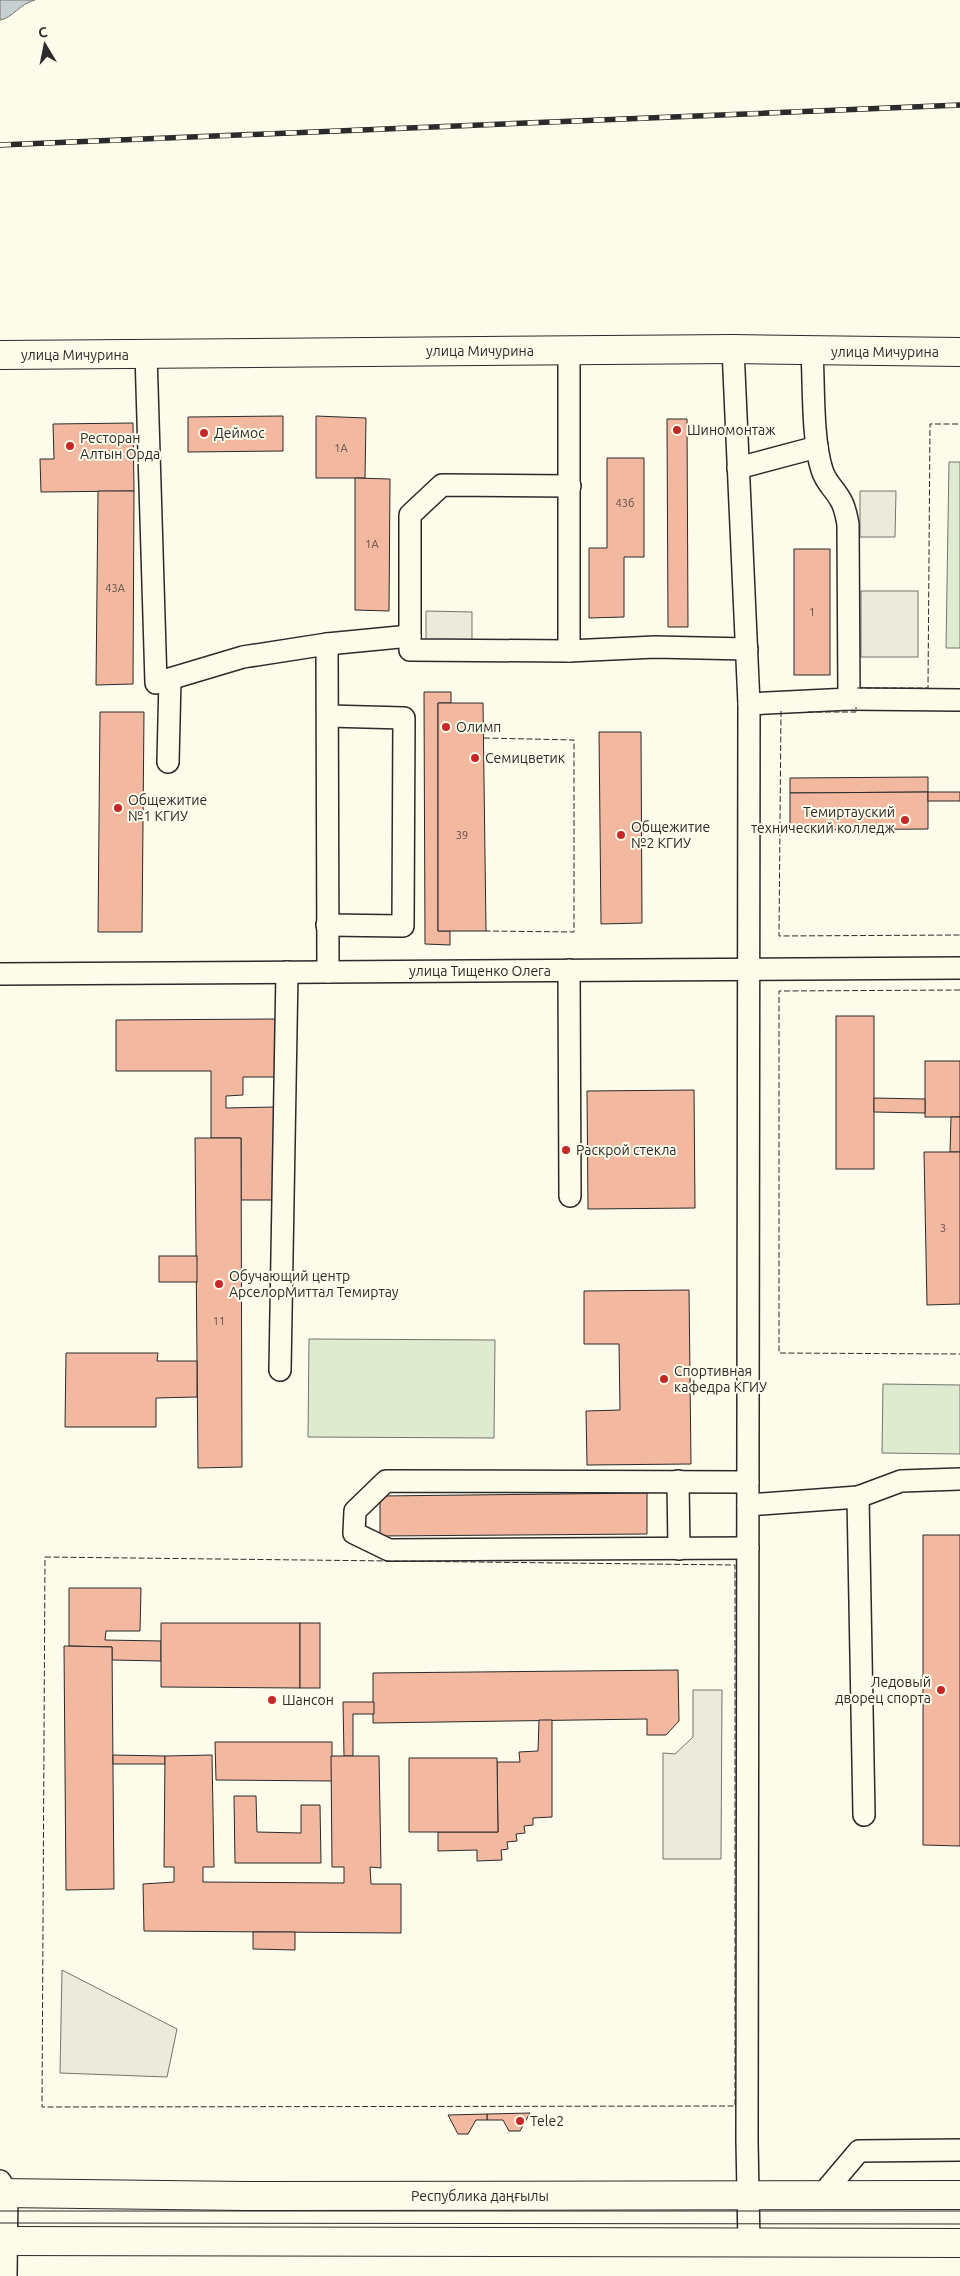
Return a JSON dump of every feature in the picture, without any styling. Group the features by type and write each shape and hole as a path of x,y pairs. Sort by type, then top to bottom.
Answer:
{"main road":[{"name":"улица Мичурина","path":"0,355 733,349 812,352 960,352"},
{"name":"Республика даңғылы","path":"2,2189 246,2196 960,2195"},
{"path":"3,2241 960,2243"}],"street":[{"path":"733,349 749,704 749,2243"},
{"path":"569,351 569,651"},
{"path":"812,352 817,447 822,470 829,487 840,498 845,509 848,524 849,699"},
{"path":"146,354 156,683 243,657 327,644 410,636"},
{"path":"738,468 817,447"},
{"path":"570,486 442,486 410,515 410,650 569,651 655,647 747,649"},
{"path":"327,644 328,972"},
{"path":"168,762 170,679"},
{"path":"749,704 849,699 960,700"},
{"path":"327,925 403,926 404,718 328,716"},
{"name":"улица Тищенко Олега","path":"0,974 960,968"},
{"path":"569,970 570,1196"},
{"path":"280,1370 287,972"},
{"path":"748,1482 386,1480 355,1511 354,1534 389,1550 748,1548"},
{"path":"748,1505 858,1497 901,1481 960,1480"},
{"path":"678,1481 679,1549"},
{"path":"858,1497 864,1815"},
{"path":"821,2196 859,2151 960,2150"},
{"path":"2,2189 6,2276"}],"green space":[{"path":"949,462 960,462 960,648 946,648"},
{"path":"309,1339 495,1340 494,1438 308,1437"},
{"path":"883,1384 960,1385 960,1454 882,1453"}],"shaded area":[{"path":"0,0 35,0 29,2 9,17 0,20"},
{"path":"860,491 896,491 895,537 860,537"},
{"path":"861,591 918,591 918,657 861,657"},
{"path":"426,611 472,612 472,645 426,645"},
{"path":"693,1690 722,1690 721,1859 663,1859 663,1753 675,1754 693,1737"},
{"path":"62,1970 177,2029 167,2077 60,2073"}],"building":[{"path":"283,416 283,451 188,452 188,417"},
{"path":"316,416 366,418 365,478 316,478"},
{"path":"667,419 687,419 688,627 668,627"},
{"path":"133,423 134,491 41,492 40,459 54,459 53,424"},
{"path":"607,458 644,458 644,557 624,557 624,617 589,618 589,548 607,548"},
{"path":"355,478 390,479 389,611 355,610"},
{"path":"98,491 134,491 133,684 96,685"},
{"path":"794,549 830,549 830,675 794,675"},
{"path":"424,692 451,692 451,703 438,703 438,931 450,931 450,945 425,944"},
{"path":"438,703 483,703 486,931 438,931"},
{"path":"100,712 144,712 142,932 98,932"},
{"path":"599,732 641,732 642,923 601,924"},
{"path":"928,777 928,792 790,793 790,778"},
{"path":"928,792 928,829 790,830 790,793"},
{"path":"928,792 960,792 960,801 928,801"},
{"path":"836,1016 874,1016 874,1169 836,1169"},
{"path":"275,1019 275,1077 243,1077 243,1095 226,1096 226,1108 276,1107 277,1200 241,1200 241,1138 211,1138 211,1071 116,1071 116,1020"},
{"path":"925,1061 960,1061 960,1117 925,1117"},
{"path":"694,1090 695,1208 588,1209 587,1091"},
{"path":"874,1098 925,1099 925,1113 874,1112"},
{"path":"951,1117 960,1117 960,1152 950,1152"},
{"path":"195,1138 241,1138 242,1467 198,1468"},
{"path":"924,1152 960,1152 960,1304 927,1305"},
{"path":"159,1256 197,1256 197,1282 159,1282"},
{"path":"689,1290 691,1464 587,1465 586,1411 620,1410 619,1344 584,1344 584,1291"},
{"path":"66,1353 158,1353 157,1361 197,1361 197,1397 156,1398 156,1427 65,1427"},
{"path":"647,1493 647,1534 380,1536 380,1496"},
{"name":"Ледовый дворец спорта","path":"923,1535 960,1535 960,1846 923,1845"},
{"path":"69,1588 141,1588 140,1631 106,1631 105,1640 161,1641 161,1661 112,1660 112,1647 69,1646"},
{"path":"161,1623 300,1623 300,1688 161,1687"},
{"path":"300,1623 320,1623 320,1688 300,1688"},
{"path":"64,1646 112,1647 114,1889 66,1890"},
{"path":"678,1670 679,1721 666,1735 647,1735 647,1719 373,1723 373,1673"},
{"path":"343,1702 374,1702 374,1714 353,1714 353,1756 344,1756"},
{"path":"539,1720 552,1720 552,1817 533,1818 533,1825 524,1826 525,1833 516,1834 517,1841 507,1842 508,1849 501,1850 502,1860 477,1861 477,1850 438,1851 438,1832 498,1832 497,1762 520,1762 519,1752 538,1751"},
{"path":"215,1742 332,1742 332,1781 216,1780"},
{"path":"113,1755 165,1756 165,1764 113,1764"},
{"path":"212,1755 214,1867 203,1867 203,1882 344,1883 344,1867 332,1867 331,1756 379,1756 381,1868 370,1867 371,1884 401,1884 401,1933 144,1931 143,1884 174,1882 174,1867 164,1867 165,1756"},
{"path":"409,1758 497,1758 498,1832 409,1832"},
{"path":"234,1796 256,1796 257,1832 301,1833 301,1805 320,1805 321,1863 235,1863"},
{"path":"253,1932 295,1932 295,1950 253,1949"},
{"path":"530,2113 520,2131 509,2131 503,2120 487,2120 487,2114"},
{"path":"487,2114 487,2120 476,2120 468,2134 458,2134 448,2115"}],"tram line":[{"path":"0,2211 960,2211"},
{"path":"0,2223 960,2224"}],"railway":[{"path":"0,145 960,105"}],"fence":[{"path":"857,688 928,688 930,424 960,424"},
{"path":"808,712 856,712 856,707"},
{"path":"781,711 779,936 960,935"},
{"path":"484,738 574,740 574,932 486,931"},
{"path":"960,990 779,991 779,1353 960,1354"},
{"path":"45,1557 735,1565 735,2106 42,2107 45,1557"}],"place":[{"name":"Шиномонтаж","path":"677,430"},
{"name":"Деймос","path":"204,433"},
{"name":"Ресторан Алтын Орда","path":"70,446"},
{"name":"Олимп","path":"446,727"},
{"name":"Семицветик","path":"475,758"},
{"name":"Общежитие №1 КГИУ","path":"118,808"},
{"name":"Темиртауский технический колледж","path":"905,820"},
{"name":"Общежитие №2 КГИУ","path":"621,835"},
{"name":"Раскрой стекла","path":"566,1150"},
{"name":"Обучающий центр АрселорМиттал Темиртау","path":"219,1284"},
{"name":"Спортивная кафедра КГИУ","path":"664,1379"},
{"name":"Ледовый дворец спорта","path":"941,1690"},
{"name":"Шансон","path":"272,1700"},
{"name":"Tele2","path":"520,2121"}]}
